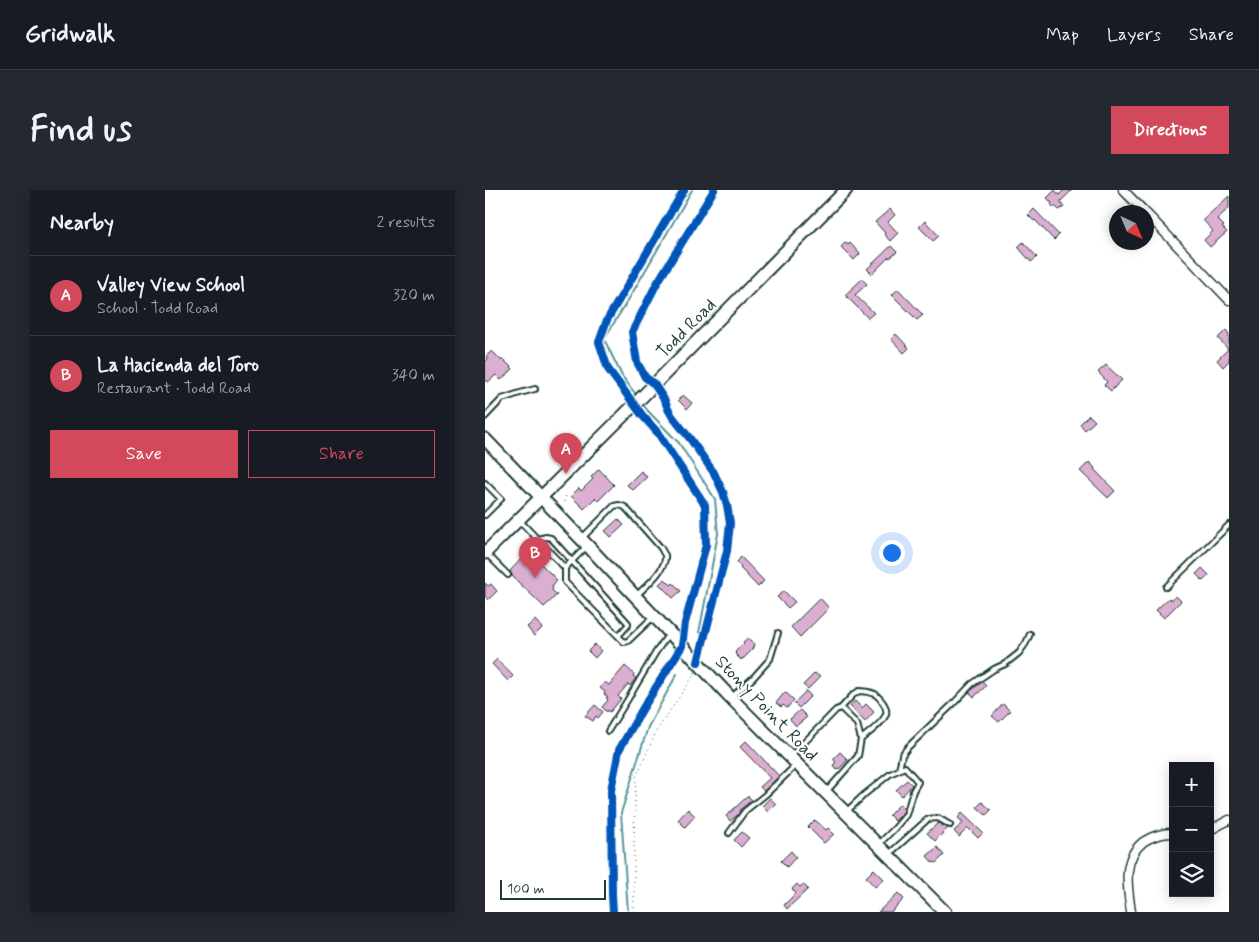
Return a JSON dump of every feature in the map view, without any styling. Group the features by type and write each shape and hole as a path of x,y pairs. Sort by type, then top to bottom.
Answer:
{"main road":[{"name":"Todd Road","path":"486,549 542,498 846,190"},
{"name":"Stony Point Road","path":"485,439 585,542 731,698 945,912"}],"street":[{"path":"1123,190 1138,205"},
{"path":"1154,221 1229,300"},
{"path":"1214,828 1229,820"},
{"path":"1131,912 1128,868 1131,855 1149,838 1158,834 1169,833"}],"lane":[{"path":"485,416 502,399 535,389"},
{"path":"485,515 501,499 486,485"},
{"path":"565,568 572,562 585,542 614,506 619,504 625,507 665,555 660,572 635,596"},
{"path":"519,520 565,568 565,582 625,642 654,616"},
{"path":"1166,587 1229,525"},
{"path":"537,539 546,536 551,538 628,623 619,636"},
{"path":"486,549 508,575"},
{"path":"608,731 655,652 670,633"},
{"path":"731,698 770,659 777,633"},
{"path":"899,770 902,755 908,747 972,684 1019,653 1030,634"},
{"path":"729,833 745,811 765,795 836,710 841,708 859,691 875,694 886,708 886,714 878,725 861,739"},
{"path":"825,793 858,756 861,739 857,724 841,708"},
{"path":"845,813 890,774 905,767 918,782 913,791 906,815 878,846"},
{"path":"888,855 928,819 938,818 950,825"}],"path":[{"path":"565,502 566,494"},
{"path":"634,912 636,777 657,730 694,675 698,662"}],"building":[{"path":"1055,190 1059,195 1064,190 1072,190 1060,202 1064,207 1059,210 1055,206 1054,208 1047,198"},
{"path":"1229,196 1229,208 1217,219 1227,232 1210,247 1204,240 1213,231 1203,220"},
{"path":"890,209 895,215 888,222 898,233 890,241 875,222"},
{"path":"1034,209 1059,235 1054,240 1028,215"},
{"path":"925,221 939,236 933,241 919,227"},
{"path":"846,242 848,245 850,243 860,254 854,260 841,247"},
{"path":"1023,242 1037,257 1031,262 1018,247"},
{"path":"891,246 897,252 889,257 872,274 867,269"},
{"path":"862,279 867,284 855,295 874,313 868,318 845,295"},
{"path":"898,289 923,315 917,320 892,295"},
{"path":"1226,330 1229,334 1229,361 1223,367 1217,360 1228,349 1218,338"},
{"path":"896,334 909,348 904,353 891,339"},
{"path":"492,351 513,369 501,380 496,375 488,382 485,379 485,362 488,359 486,356"},
{"path":"1106,365 1122,380 1111,391 1104,385 1107,382 1098,372"},
{"path":"683,395 692,403 687,409 678,400"},
{"path":"1089,415 1095,421 1085,430 1080,424"},
{"path":"1089,462 1115,491 1108,498 1080,471"},
{"path":"599,469 614,485 598,501 595,498 584,509 571,496 579,488 581,491 593,479 591,477"},
{"path":"641,471 647,477 633,490 627,485"},
{"path":"618,519 624,525 611,537 605,531"},
{"path":"528,549 533,554 530,556 557,580 552,586 552,590 557,595 544,607 512,576 510,571 522,558 520,556"},
{"path":"741,557 764,581 758,587 740,568 737,562"},
{"path":"1202,568 1209,575 1203,581 1196,574"},
{"path":"665,579 671,585 673,583 681,591 673,598 659,584"},
{"path":"485,583 488,586 491,584 497,591 488,600 485,596"},
{"path":"784,591 795,602 788,608 777,597"},
{"path":"1176,596 1181,601 1164,618 1156,610 1169,598 1171,600"},
{"path":"820,598 829,608 800,637 791,627"},
{"path":"535,620 542,628 534,636 527,627"},
{"path":"748,638 754,644 752,650 741,660 735,652"},
{"path":"595,644 601,651 595,658 588,651"},
{"path":"497,659 513,676 508,681 492,664"},
{"path":"625,666 636,678 618,696 621,699 610,712 608,710 607,712 602,707 608,700 606,698 608,697 600,688 605,682 609,685"},
{"path":"815,673 820,677 808,689 803,685"},
{"path":"982,682 986,686 974,697 969,692"},
{"path":"806,691 811,696 799,708 794,703"},
{"path":"785,692 794,700 787,708 783,705 781,707 776,703"},
{"path":"855,701 862,708 866,704 874,712 865,722 850,706"},
{"path":"1003,704 1010,711 999,722 992,716"},
{"path":"595,705 603,712 598,718 596,716 593,721 585,716"},
{"path":"800,710 807,717 796,726 790,719"},
{"path":"746,741 779,776 764,791 760,787 770,778 740,747"},
{"path":"840,752 848,760 837,770 833,765 836,762 833,759"},
{"path":"907,780 912,785 902,796 896,790"},
{"path":"748,796 752,800 730,821 726,816"},
{"path":"770,798 776,804 768,812 762,806"},
{"path":"982,802 991,810 986,815 977,807"},
{"path":"900,804 904,808 903,813 895,821 889,815"},
{"path":"688,809 695,816 685,827 678,820"},
{"path":"962,813 983,833 978,838 968,828 959,837 954,831 963,823 958,818"},
{"path":"815,820 826,830 828,828 834,834 824,843 808,827"},
{"path":"938,823 948,828 935,841 927,833"},
{"path":"742,832 749,838 741,847 734,840"},
{"path":"937,847 944,855 936,863 933,863 927,856"},
{"path":"791,851 796,857 787,867 781,861"},
{"path":"874,869 884,879 875,887 866,877"},
{"path":"797,884 800,887 803,884 808,889 787,909 784,905 796,893 792,889"},
{"path":"898,893 904,899 891,912 878,912"}],"waterway":[{"path":"637,396 622,376 604,339 692,190"},
{"path":"641,402 679,443 715,499 718,534 699,633"},
{"path":"628,912 621,813 648,727 677,674"}],"cycle path":[{"path":"613,912 611,790 619,750 682,646 685,623 706,545 705,505 658,433 642,415 608,369 599,342 607,320 684,190"},
{"path":"698,662 727,551 730,523 727,505 714,473 672,416 654,384 645,377 637,362 632,332 656,285 714,190"}],"place":[{"name":"Valley View School","path":"566,474"},
{"name":"La Hacienda del Toro","path":"535,578"}]}
